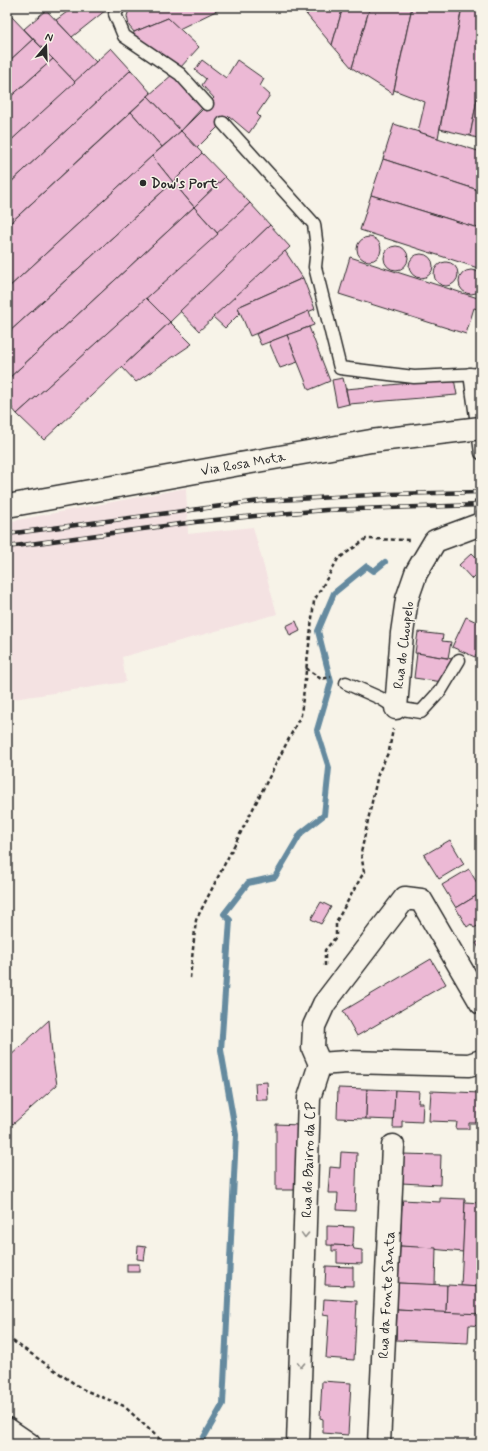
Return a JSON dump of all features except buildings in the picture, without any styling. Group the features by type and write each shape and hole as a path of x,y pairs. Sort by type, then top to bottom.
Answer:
{"street":[{"name":"Via Rosa Mota","path":"7,506 371,441 481,428"},
{"path":"435,541 481,517"},
{"name":"Rua do Choupelo","path":"396,708 402,633 407,599 416,573 435,541"},
{"path":"481,1003 421,900 405,898 324,1004 314,1026 313,1048 320,1064 347,1062 469,1065 481,1061"},
{"name":"Rua do Bairro da CP","path":"298,1444 309,1098 320,1064"},
{"name":"Rua da Fonte Santa","path":"378,1444 393,1146"},
{"path":"7,1429 29,1444"}],"lane":[{"path":"119,7 115,14 124,36 180,74 207,104"},
{"path":"223,123 314,224 317,248 315,267 340,368 414,377 476,374 481,453"},
{"path":"346,683 380,698 396,708 421,712 441,690 459,660"}],"path":[{"path":"190,978 196,920 301,715 314,601 338,559 366,539 435,541"},
{"path":"306,668 321,679 334,676"},
{"path":"324,1004 325,950 336,937 336,922 364,872 361,853 378,774 389,751 396,708"},
{"path":"7,1337 82,1389 124,1406 165,1444"}],"shaded area":[{"path":"186,488 188,534 253,527 277,614 122,657 126,682 7,700 7,522"}],"waterway":[{"path":"200,1444 223,1404 236,1135 221,1050 230,920 224,914 248,883 275,877 301,833 324,815 329,768 317,730 331,682 318,631 334,593 367,566 374,571 385,562"}],"railway":[{"path":"7,534 260,501 390,494 481,492"},
{"path":"7,547 195,522 255,516 326,510 481,505"}],"place":[{"name":"Dow's Port","path":"143,183"}]}
